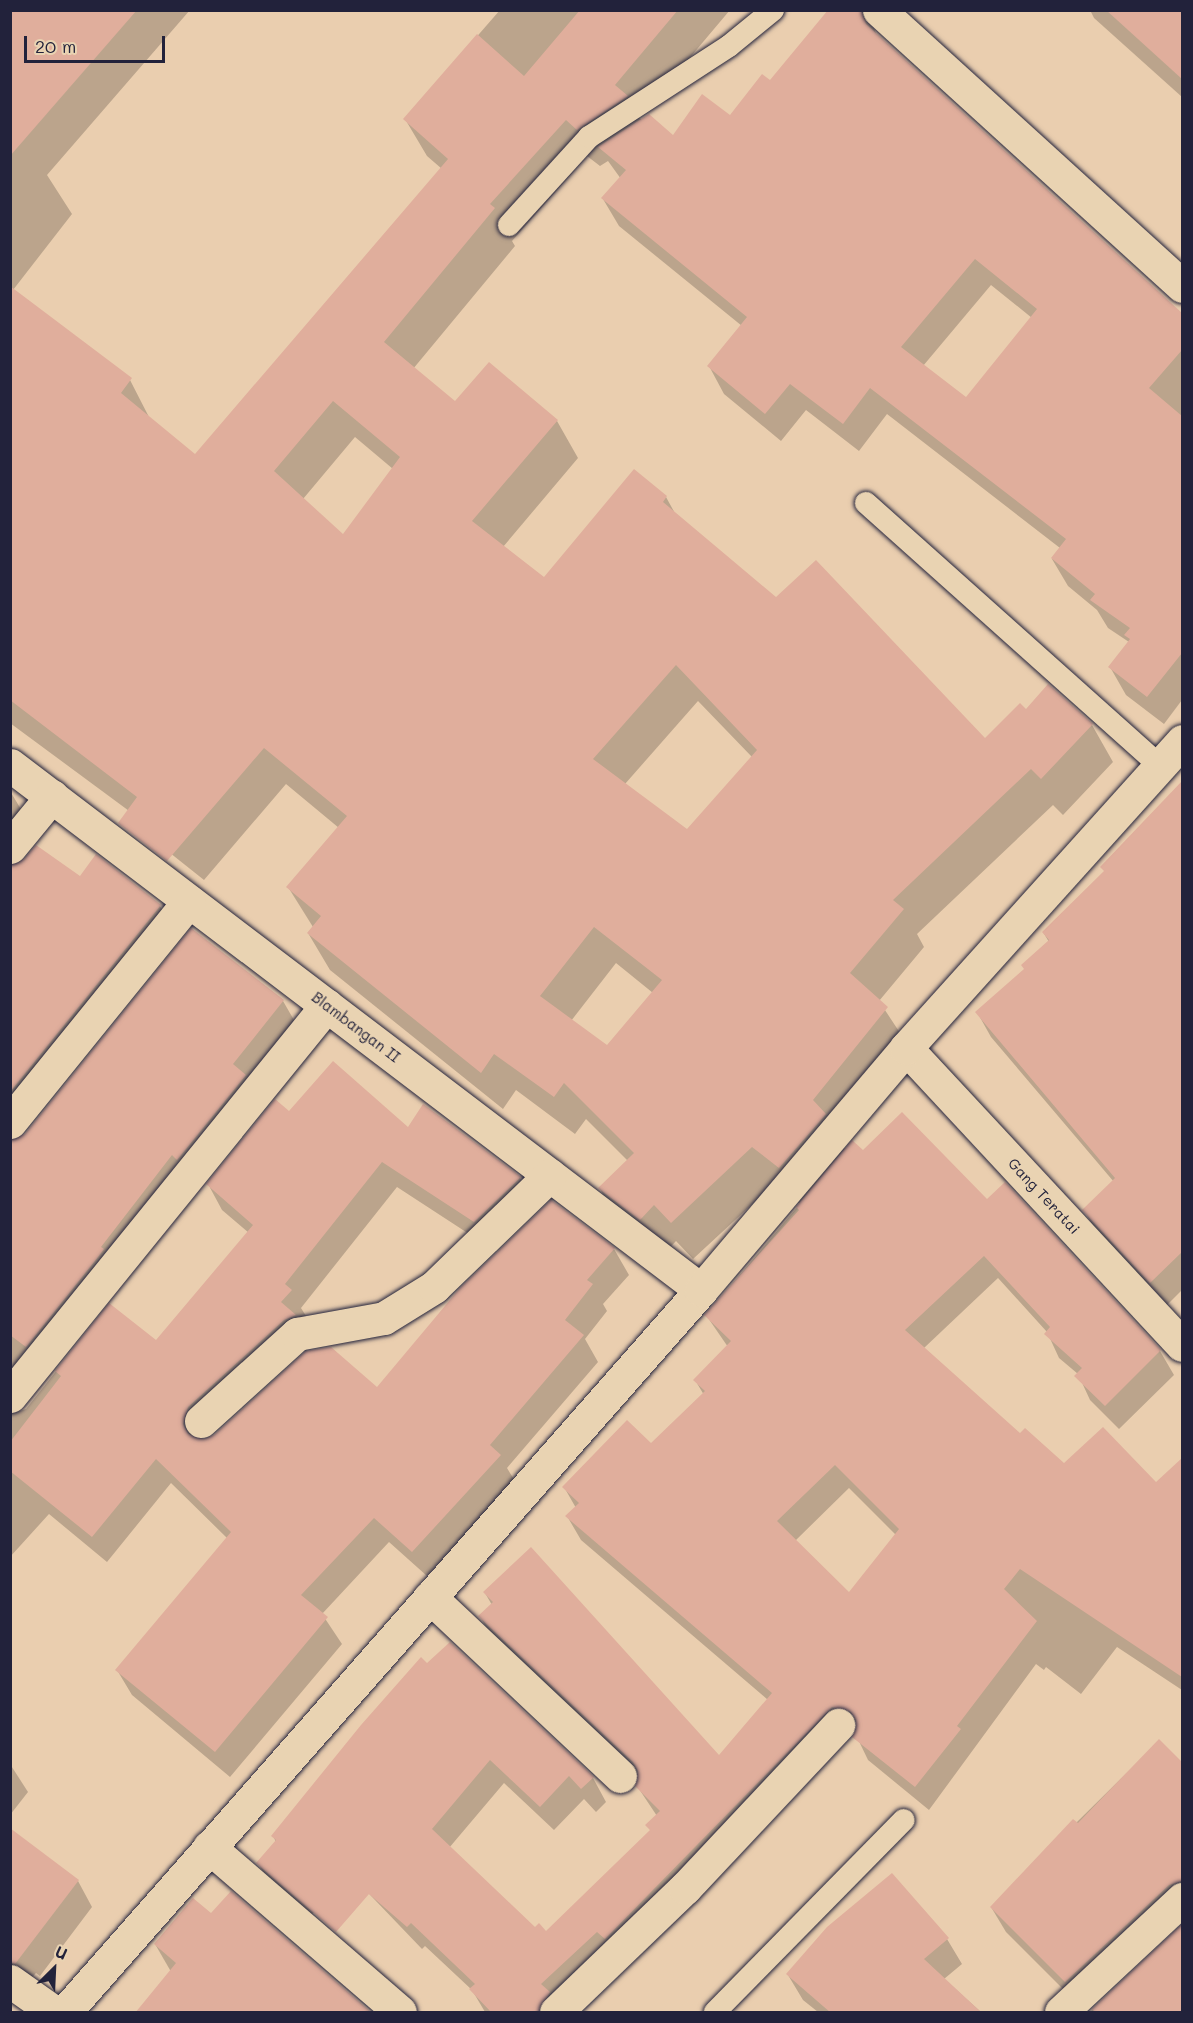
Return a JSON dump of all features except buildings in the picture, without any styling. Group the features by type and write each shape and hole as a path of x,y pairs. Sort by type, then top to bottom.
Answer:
{"street":[{"path":"879,10 1182,286"},
{"path":"65,2013 701,1290 906,1047 1174,756"},
{"name":"Blambangan II","path":"10,765 701,1290"},
{"path":"10,847 52,796"},
{"path":"10,1122 189,901"},
{"path":"10,1396 327,1005"},
{"name":"Gang Teratai","path":"906,1047 1182,1345"},
{"path":"201,1421 297,1334 384,1318 434,1287 550,1175"},
{"path":"430,1597 620,1776"},
{"path":"556,2013 685,1888 838,1725"},
{"path":"209,1847 400,2013"},
{"path":"1061,2013 1182,1899"},
{"path":"16,1985 54,2013"}],"lane":[{"path":"509,225 589,137 729,46 773,10"},
{"path":"866,503 1174,756"},
{"path":"715,2013 904,1820"}]}
